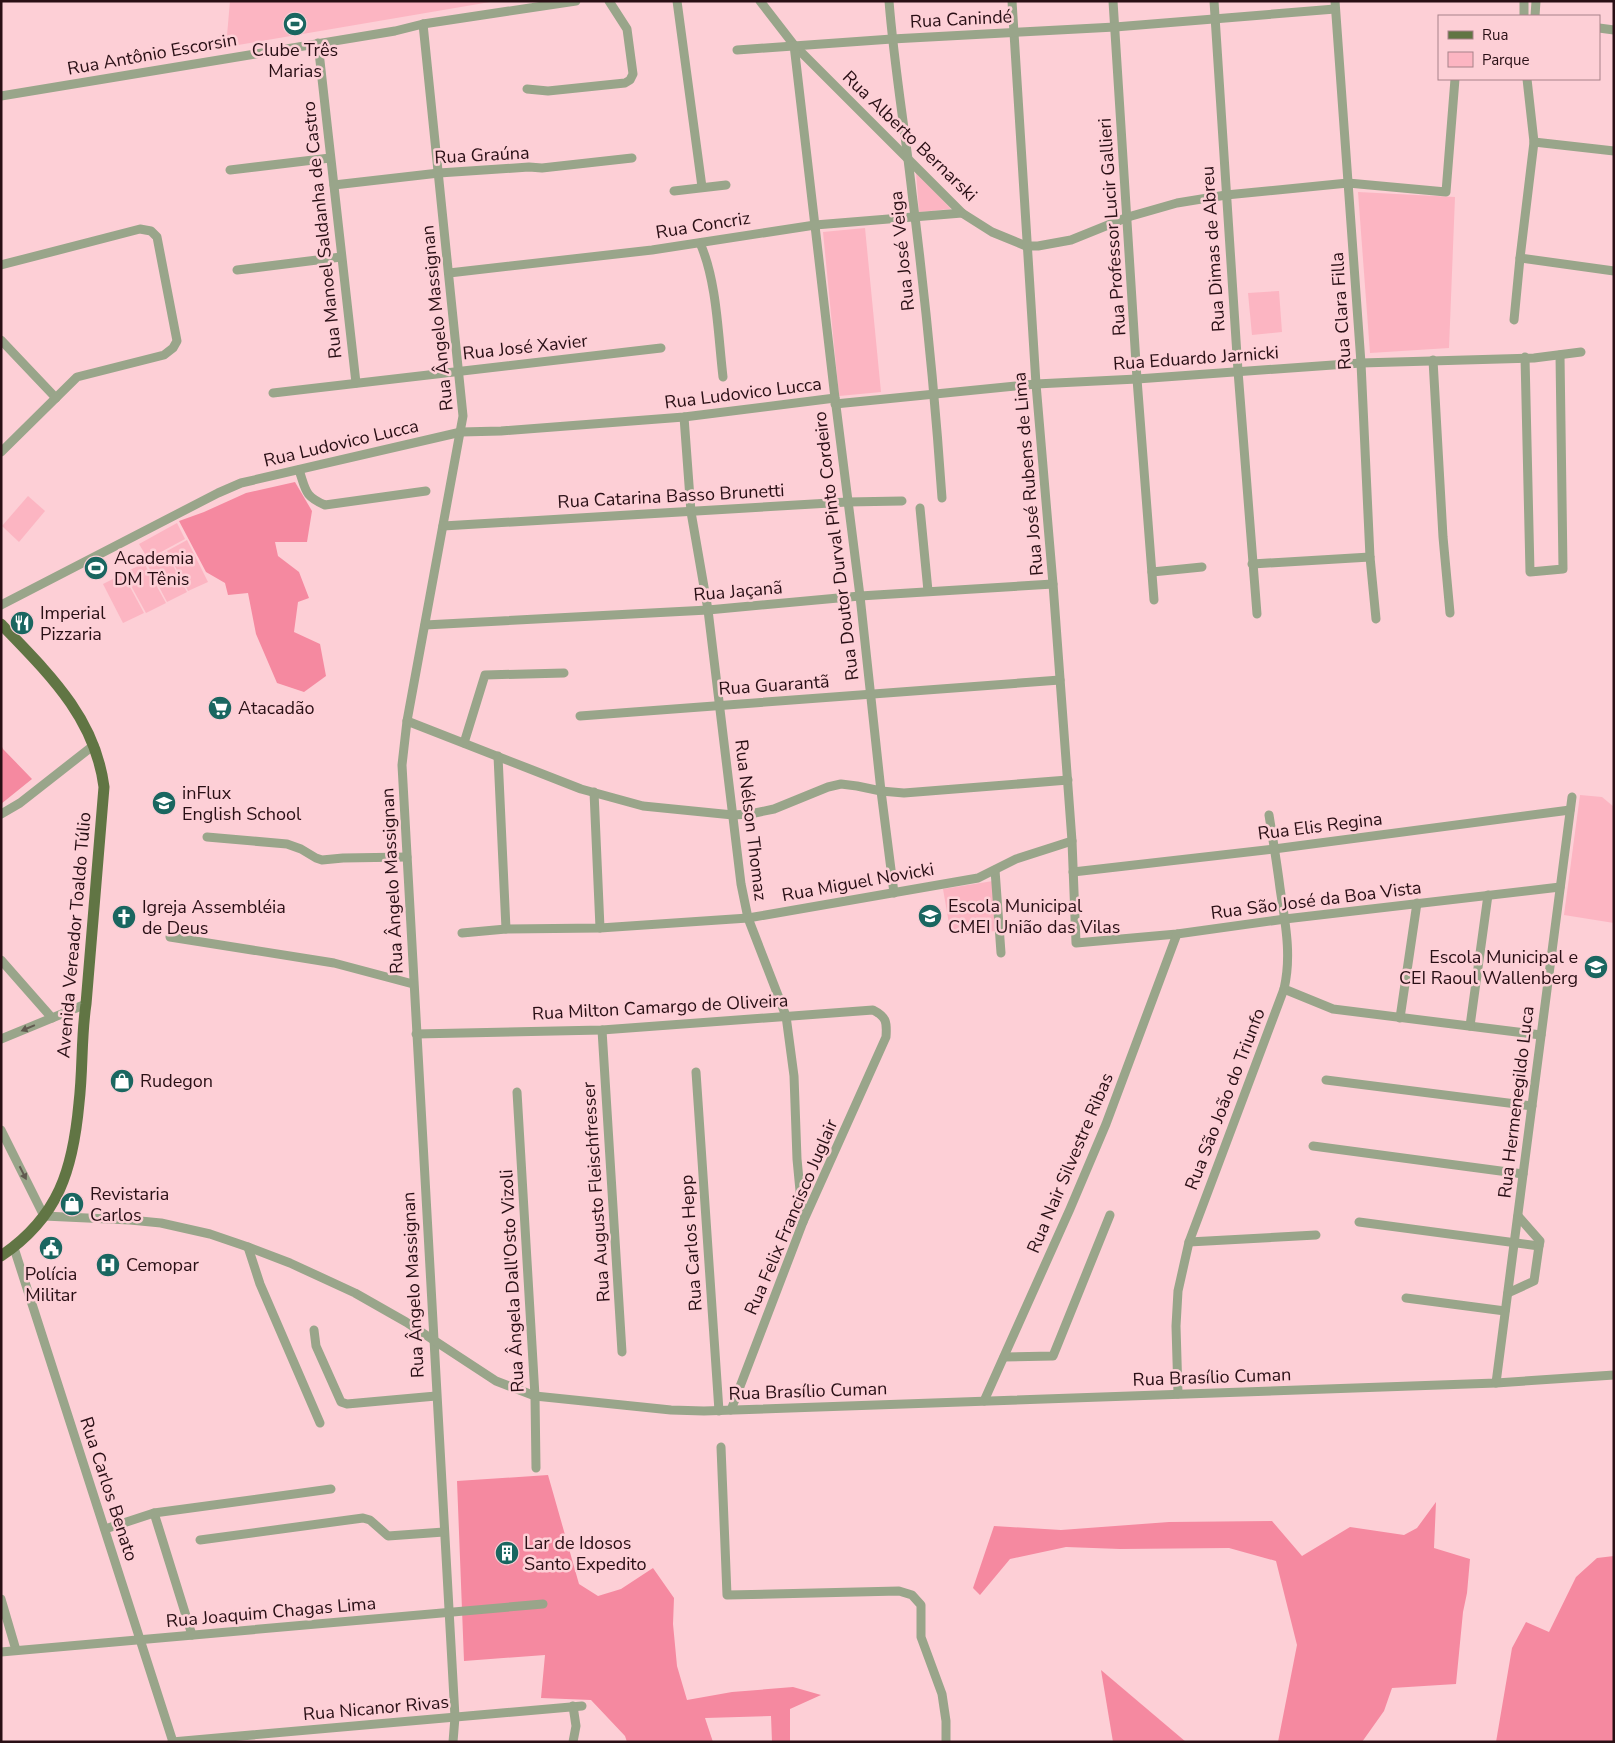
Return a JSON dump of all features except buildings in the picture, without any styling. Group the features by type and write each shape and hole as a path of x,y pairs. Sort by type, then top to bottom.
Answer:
{"main road":[{"name":"Avenida Vereador Toaldo Túlio","path":"1,624 63,692 78,714 94,745 101,767 104,787 83,1024 79,1102 72,1153 61,1190 44,1216 14,1248 1,1256"}],"street":[{"name":"Rua Antônio Escorsin","path":"1,96 395,31 423,24 576,1"},
{"path":"527,89 548,91 625,83 630,80 633,74 627,29 610,1"},
{"path":"677,1 702,187"},
{"name":"Rua Alberto Bernarski","path":"760,1 794,45 962,213 992,232 1026,246 1038,246 1071,240 1128,217 1177,203 1226,195 1348,182 1446,192 1455,80"},
{"name":"Rua José Veiga","path":"889,1 935,394 942,498"},
{"name":"Rua José Rubens de Lima","path":"1012,1 1026,246 1068,780 1076,943"},
{"name":"Rua Professor Lucir Gallieri","path":"1113,1 1137,380 1154,600"},
{"name":"Rua Dimas de Abreu","path":"1214,1 1238,371 1257,614"},
{"path":"1524,1 1525,15"},
{"path":"1534,15 1536,1"},
{"name":"Rua Canindé","path":"737,50 892,39 1115,27 1215,19 1335,5"},
{"name":"Rua Clara Filla","path":"1335,5 1361,363 1370,557 1376,619"},
{"name":"Rua Ângelo Massignan","path":"423,24 463,409 461,432 407,721 402,765 454,1717 453,1742"},
{"path":"1600,28 1614,30"},
{"name":"Rua Manoel Saldanha de Castro","path":"318,43 356,383"},
{"name":"Rua Doutor Durval Pinto Cordeiro","path":"794,45 894,893"},
{"path":"1514,320 1534,142 1527,80"},
{"path":"1534,142 1614,151"},
{"path":"230,170 330,158"},
{"name":"Rua Graúna","path":"334,185 439,173 529,167 542,168 632,158"},
{"path":"674,191 726,185"},
{"name":"Rua Concriz","path":"449,273 700,243 815,225 915,215 962,213"},
{"path":"1,265 140,229 151,231 157,237 177,341 173,348 164,355 77,377 1,452"},
{"path":"700,243 706,257 712,285 724,377"},
{"path":"237,270 341,257"},
{"path":"1520,258 1614,271"},
{"path":"1,340 56,398"},
{"name":"Rua José Xavier","path":"273,393 661,348"},
{"name":"Rua Eduardo Jarnicki","path":"835,401 1036,384 1137,380 1361,363 1534,358 1580,352"},
{"path":"1525,357 1530,572 1563,569 1560,355"},
{"path":"1433,360 1443,537 1450,613"},
{"name":"Rua Ludovico Lucca","path":"1,605 218,493 241,483 461,432 501,431 684,417 835,401"},
{"name":"Rua Nélson Thomaz","path":"684,417 692,512 708,610 741,884 748,918 786,1016 794,1076 797,1160 803,1222"},
{"path":"299,470 307,493 312,500 325,506 426,491"},
{"name":"Rua Catarina Basso Brunetti","path":"443,526 847,502 902,501"},
{"path":"920,508 928,591"},
{"path":"1252,564 1370,557"},
{"path":"1152,572 1202,567"},
{"name":"Rua Jaçanã","path":"425,625 708,610 860,596 1053,584"},
{"path":"464,743 485,675 564,673"},
{"name":"Rua Guarantã","path":"580,716 1060,680"},
{"path":"407,721 581,789 643,806 733,815 774,809 828,787 841,784 904,793 1068,780"},
{"path":"1,814 20,803 94,745"},
{"path":"498,756 506,929"},
{"path":"594,792 600,928"},
{"name":"Rua Hermenegildo Luca","path":"1496,1383 1572,797"},
{"name":"Rua Elis Regina","path":"1073,872 1274,849 1570,810"},
{"name":"Rua São João do Triunfo","path":"1178,1394 1176,1326 1178,1291 1189,1242 1284,989 1289,959 1285,919 1269,815"},
{"path":"208,837 287,844 322,860 407,857"},
{"name":"Rua Miguel Novicki","path":"462,933 506,929 600,928 748,918 978,878 1016,859 1072,841"},
{"path":"995,870 1001,953"},
{"name":"Rua São José da Boa Vista","path":"1076,943 1177,934 1285,919 1560,887"},
{"path":"1470,1026 1488,895"},
{"path":"1400,1018 1417,903"},
{"name":"Rua Nair Silvestre Ribas","path":"984,1401 1106,1124 1177,934"},
{"path":"170,937 334,963 413,984"},
{"path":"1,960 52,1018"},
{"path":"1284,989 1332,1009 1541,1035"},
{"path":"1,1040 86,1004"},
{"name":"Rua Milton Camargo de Oliveira","path":"416,1034 602,1030 873,1010 882,1014 887,1024 886,1037"},
{"name":"Rua Augusto Fleischfresser","path":"602,1030 622,1352"},
{"name":"Rua Felix Francisco Juglair","path":"730,1410 803,1222 886,1037"},
{"name":"Rua Carlos Hepp","path":"696,1072 719,1411"},
{"path":"1326,1080 1532,1106"},
{"name":"Rua Ângela Dall'Osto Vizoli","path":"517,1092 535,1396 536,1468"},
{"path":"1,1130 44,1216"},
{"path":"1313,1146 1523,1174"},
{"path":"1004,1357 1053,1356 1110,1215"},
{"name":"Rua Brasílio Cuman","path":"44,1216 161,1223 210,1234 290,1263 355,1293 382,1307 496,1381 535,1396 671,1410 719,1411 1496,1383 1614,1375"},
{"path":"1508,1293 1534,1281 1540,1241 1518,1216"},
{"path":"1359,1222 1539,1246"},
{"path":"1189,1242 1316,1236"},
{"path":"248,1247 260,1284 320,1424"},
{"name":"Rua Carlos Benato","path":"14,1248 141,1640 172,1742"},
{"path":"1406,1298 1505,1311"},
{"path":"314,1330 316,1346 341,1402 347,1404 436,1396"},
{"path":"721,1447 727,1595 898,1591 912,1595 921,1605 921,1637 942,1694 946,1715 946,1742"},
{"path":"105,1529 154,1513 331,1489"},
{"path":"154,1513 192,1635"},
{"path":"200,1540 363,1518 370,1520 388,1536 444,1532"},
{"path":"1,1599 16,1650"},
{"name":"Rua Joaquim Chagas Lima","path":"1,1652 543,1604"},
{"name":"Rua Nicanor Rivas","path":"172,1742 578,1706 573,1742"}],"green space":[{"name":"Clube Três Marias","path":"230,1 496,1 226,47"},
{"path":"916,172 951,209 919,212"},
{"path":"1358,192 1455,197 1449,348 1370,353"},
{"path":"865,228 881,392 839,396 823,232"},
{"path":"1279,291 1282,332 1252,335 1248,293"},
{"path":"28,496 45,511 19,542 2,526"},
{"path":"177,523 185,539 148,559 139,544"},
{"path":"187,540 208,582 188,591 167,551"},
{"path":"166,552 187,592 167,602 146,562"},
{"path":"144,563 166,603 146,613 124,573"},
{"path":"123,574 144,613 123,623 103,584"},
{"path":"1580,795 1602,797 1614,807 1614,923 1564,915"},
{"path":"993,881 996,931 951,935 943,889"}],"shaded area":[{"path":"295,482 312,511 307,542 275,542 278,556 299,572 309,598 298,602 294,632 320,644 326,676 304,692 277,683 256,634 248,593 228,595 225,583 206,572 179,521 246,493"},
{"path":"1,745 32,779 1,804"},
{"path":"548,1475 579,1584 598,1596 621,1589 653,1568 674,1598 673,1624 677,1666 687,1700 732,1692 793,1687 821,1695 790,1709 790,1742 772,1742 771,1716 705,1718 713,1742 627,1742 625,1736 591,1700 541,1698 545,1655 464,1661 457,1481"},
{"path":"1436,1502 1434,1548 1470,1559 1456,1684 1392,1688 1384,1711 1362,1742 1278,1742 1297,1645 1276,1561 1229,1548 1120,1549 1066,1547 1010,1559 980,1595 973,1588 994,1526 1061,1530 1169,1522 1272,1521 1302,1556 1350,1527 1404,1535 1417,1528"},
{"path":"1614,1556 1614,1742 1496,1742 1512,1648 1526,1622 1549,1632 1576,1577 1597,1558"},
{"path":"1101,1670 1186,1742 1113,1742"}],"place":[{"name":"Clube Três Marias","path":"295,24"},
{"name":"Academia DM Tênis","path":"96,568"},
{"name":"Imperial Pizzaria","path":"22,623"},
{"name":"Atacadão","path":"220,708"},
{"name":"inFlux English School","path":"164,803"},
{"name":"Escola Municipal CMEI União das Vilas","path":"930,916"},
{"name":"Igreja Assembléia de Deus","path":"124,917"},
{"name":"Escola Municipal e CEI Raoul Wallenberg","path":"1596,967"},
{"name":"Rudegon","path":"122,1081"},
{"name":"Revistaria Carlos","path":"72,1204"},
{"name":"Polícia Militar","path":"51,1248"},
{"name":"Cemopar","path":"108,1265"},
{"name":"Lar de Idosos Santo Expedito","path":"507,1553"}]}
